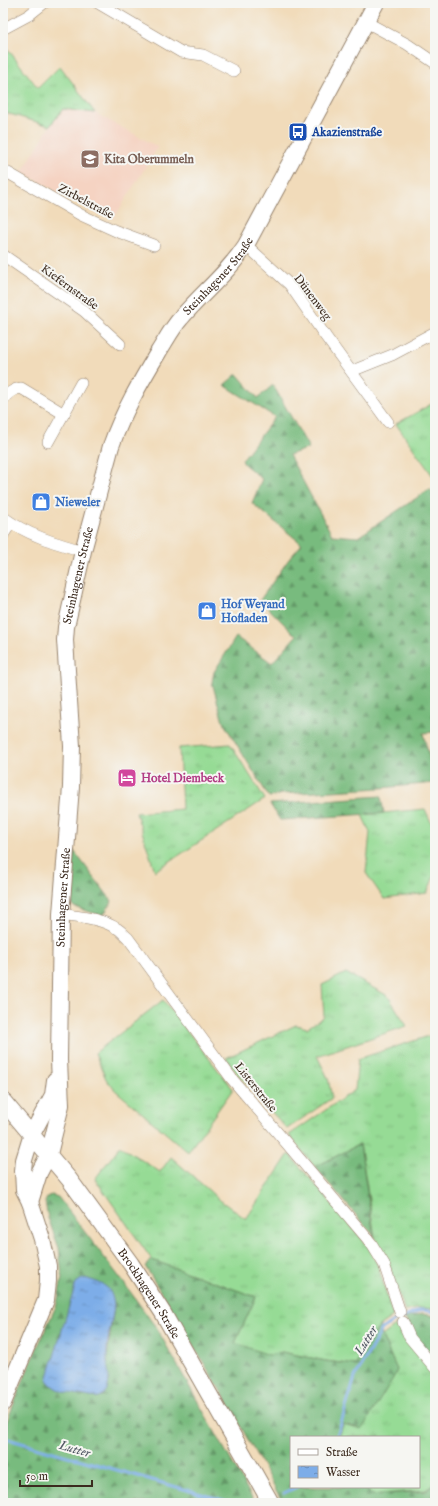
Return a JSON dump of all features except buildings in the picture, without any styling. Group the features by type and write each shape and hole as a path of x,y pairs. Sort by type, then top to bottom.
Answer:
{"main road":[{"name":"Steinhagener Straße","path":"30,1202 39,1173 49,1154 61,1105 59,1060 61,914 71,787 72,746 65,640 68,616 83,551 111,446 116,430 128,404 179,320 231,266 246,245 376,3"},
{"name":"Steinhagener Straße","path":"3,1403 46,1300 48,1281 46,1254 30,1202 24,1190 23,1171 24,1160 32,1134 52,1095 59,1060"},
{"name":"Brockhagener Straße","path":"3,1101 49,1154 99,1218 131,1264 159,1307 271,1503"}],"street":[{"path":"3,29 29,15 44,3"},
{"path":"98,3 181,52 203,55 234,71"},
{"path":"366,22 407,44 435,63"},
{"name":"Zirbelstraße","path":"5,174 81,215 116,231 154,245"},
{"name":"Dünenweg","path":"246,245 293,289 388,422"},
{"name":"Kiefernstraße","path":"3,255 84,311 120,344"},
{"path":"352,371 392,355 435,332"},
{"path":"48,442 82,383"},
{"path":"3,400 10,392 21,388 64,414"},
{"path":"3,535 7,520 33,535 83,551"},
{"name":"Listerstraße","path":"61,914 105,923 117,928 128,938 232,1079 371,1243 384,1264 410,1338 435,1368"}],"shaded area":[{"name":"Kita Oberummeln","path":"63,109 95,113 158,147 114,218 97,214 22,172 50,126"}],"green space":[{"path":"3,43 38,88 60,66 95,113 63,109 50,126 3,112"},
{"path":"237,374 258,398 273,385 309,448 289,455 332,535 358,537 430,489 435,496 435,732 423,733 435,783 282,794 269,797 223,722 212,682 214,672 236,637 272,663 296,636 260,600 289,559 302,544 252,503 262,479 244,464 242,460 275,417 224,385"},
{"path":"435,402 435,479 396,424"},
{"path":"230,744 265,799 155,871 136,813 182,809 179,748"},
{"path":"381,796 384,813 280,820 270,804"},
{"path":"425,809 435,831 435,874 427,893 384,899 366,873 370,832 362,815"},
{"path":"74,851 112,901 103,916 74,907 71,904 69,898"},
{"path":"346,973 388,996 407,1026 317,1056 328,1078 332,1098 287,1129 236,1072 226,1058 296,1025 307,1028 324,1017 322,985"},
{"path":"163,1000 233,1089 188,1152 115,1090 106,1079 95,1053"},
{"path":"435,1034 435,1309 420,1308 405,1311 388,1262 375,1237 360,1144 315,1167 289,1135 355,1090 358,1059"},
{"path":"360,1144 374,1236 315,1167"},
{"path":"120,1146 160,1172 171,1157 221,1201 246,1219 289,1154 368,1246 378,1266 393,1316 380,1325 355,1365 282,1352 269,1356 235,1343 256,1297 152,1260 95,1179"},
{"path":"52,1195 58,1197 157,1329 255,1503 3,1503 3,1431 32,1359 57,1304 62,1277 59,1248 48,1218 45,1202 48,1196","holes":["85,1278 114,1306 107,1358 108,1375"]},
{"path":"152,1260 256,1297 235,1343 269,1355 282,1352 355,1365 380,1325 382,1336 397,1370 395,1375 362,1429 343,1424 339,1436 290,1436 290,1488 365,1488 372,1495 426,1491 435,1483 435,1503 283,1503 225,1398 145,1266"},
{"path":"422,1314 435,1316 435,1363 414,1337 405,1318"},
{"path":"398,1324 435,1375 435,1483 426,1490 371,1495 365,1488 420,1488 420,1436 339,1436 343,1424 397,1370 382,1336"}],"water":[{"path":"85,1278 106,1286 109,1289 113,1299 114,1306 107,1346 109,1382 106,1391 103,1395 98,1397 89,1397 62,1391 54,1387 47,1380 76,1283"}],"waterway":[{"name":"Lutter","path":"337,1436 355,1377 382,1329 393,1321 422,1310 435,1312"},
{"name":"Lutter","path":"4,1438 233,1503"},
{"name":"Lutter","path":"284,1493 295,1488"}],"place":[{"name":"Akazienstraße","path":"298,132"},
{"name":"Kita Oberummeln","path":"90,159"},
{"name":"Nieweler","path":"41,502"},
{"name":"Hof Weyand Hofladen","path":"207,611"},
{"name":"Hotel Diembeck","path":"127,778"}]}
